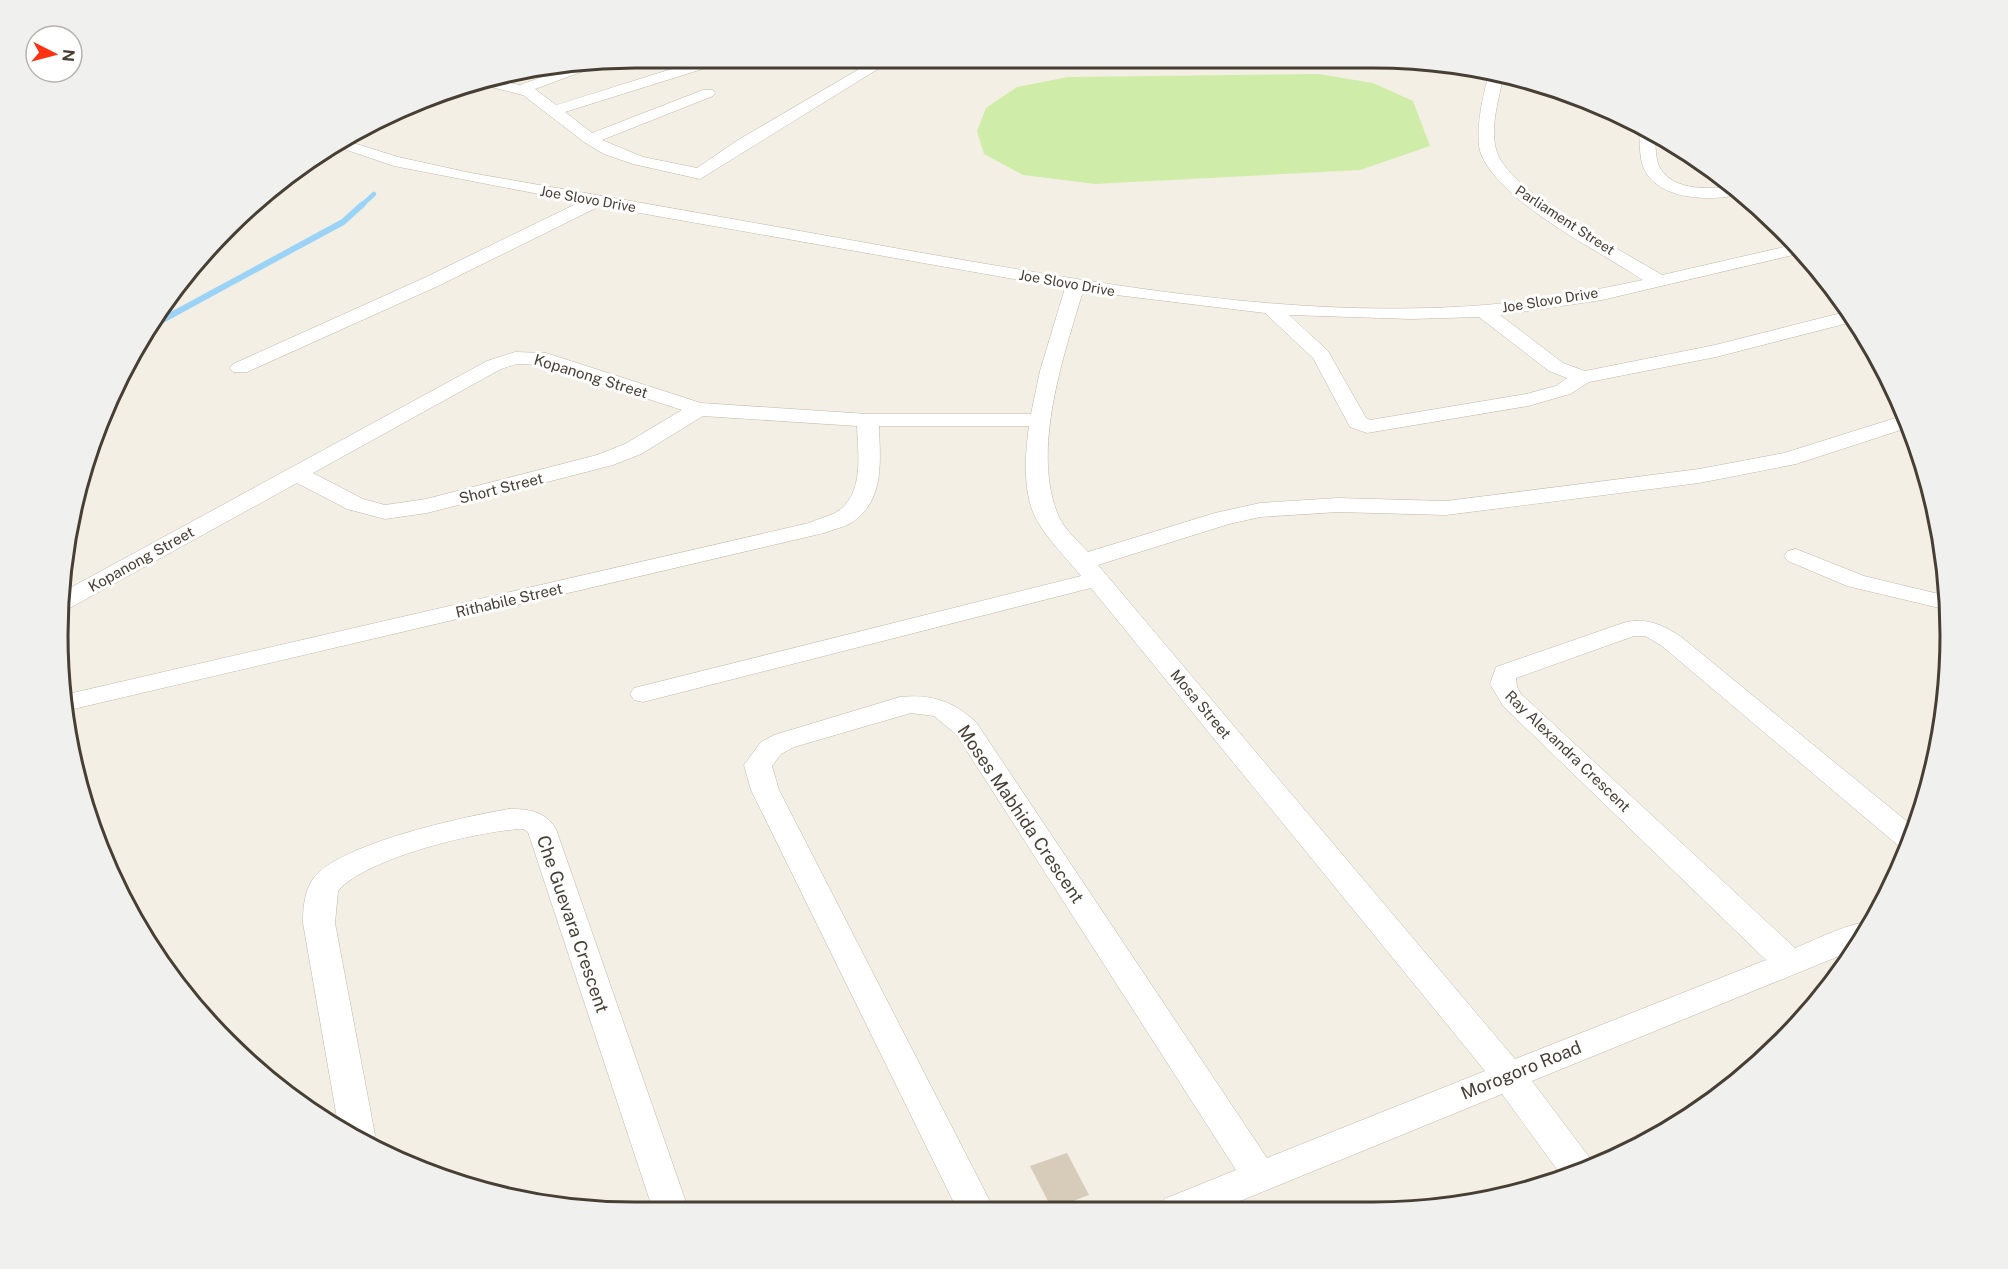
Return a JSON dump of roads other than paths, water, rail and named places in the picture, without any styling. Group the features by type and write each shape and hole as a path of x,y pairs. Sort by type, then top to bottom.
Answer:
{"street":[{"path":"555,110 691,68"},
{"path":"497,85 523,89 555,110 590,139 610,151 639,161 700,174 744,143 870,68"},
{"path":"523,89 571,71"},
{"name":"Parliament Street","path":"1495,81 1486,141 1494,167 1531,200 1658,281"},
{"path":"590,139 708,93"},
{"path":"1648,138 1650,162 1655,174 1663,180 1682,188 1705,192 1726,191"},
{"name":"Joe Slovo Drive","path":"348,145 426,169 1075,285 1202,303 1271,309 1483,311 1532,305 1658,281 1790,251"},
{"path":"240,368 431,282 598,200"},
{"name":"Mosa Street","path":"1075,285 1040,420 1039,500 1047,520 1508,1075 1574,1164"},
{"path":"1271,309 1315,347 1358,422 1367,427 1378,427 1528,400 1563,390 1583,377 1716,351 1844,318"},
{"path":"1483,311 1556,367 1583,377"},
{"name":"Kopanong Street","path":"69,598 494,365 515,358 546,359 699,409 868,420 1040,420"},
{"name":"Short Street","path":"297,474 369,510 404,510 605,460 633,448 699,409"},
{"name":"Rithabile Street","path":"71,701 816,528 846,516 862,502 867,486 868,420"},
{"path":"643,694 1090,570 1223,518 1260,510 1294,506 1338,505 1446,508 1699,476 1788,459 1899,424"},
{"path":"1796,556 1856,581 1939,601"},
{"name":"Ray Alexandra Crescent","path":"1790,963 1512,700 1503,688 1502,679 1505,673 1632,628 1651,629 1671,641 1903,834"},
{"name":"Moses Mabhida Crescent","path":"972,1202 759,775 758,765 764,756 784,741 900,706 919,704 937,706 950,712 966,728 1259,1175"},
{"name":"Che Guevara Crescent","path":"356,1128 319,923 320,896 328,881 340,871 375,855 490,822 526,819 535,822 541,829 668,1202"},
{"name":"Morogoro Road","path":"1196,1202 1852,938"}],"waterway":[{"path":"361,206 374,194"},
{"path":"162,320 343,222 363,204"}]}
